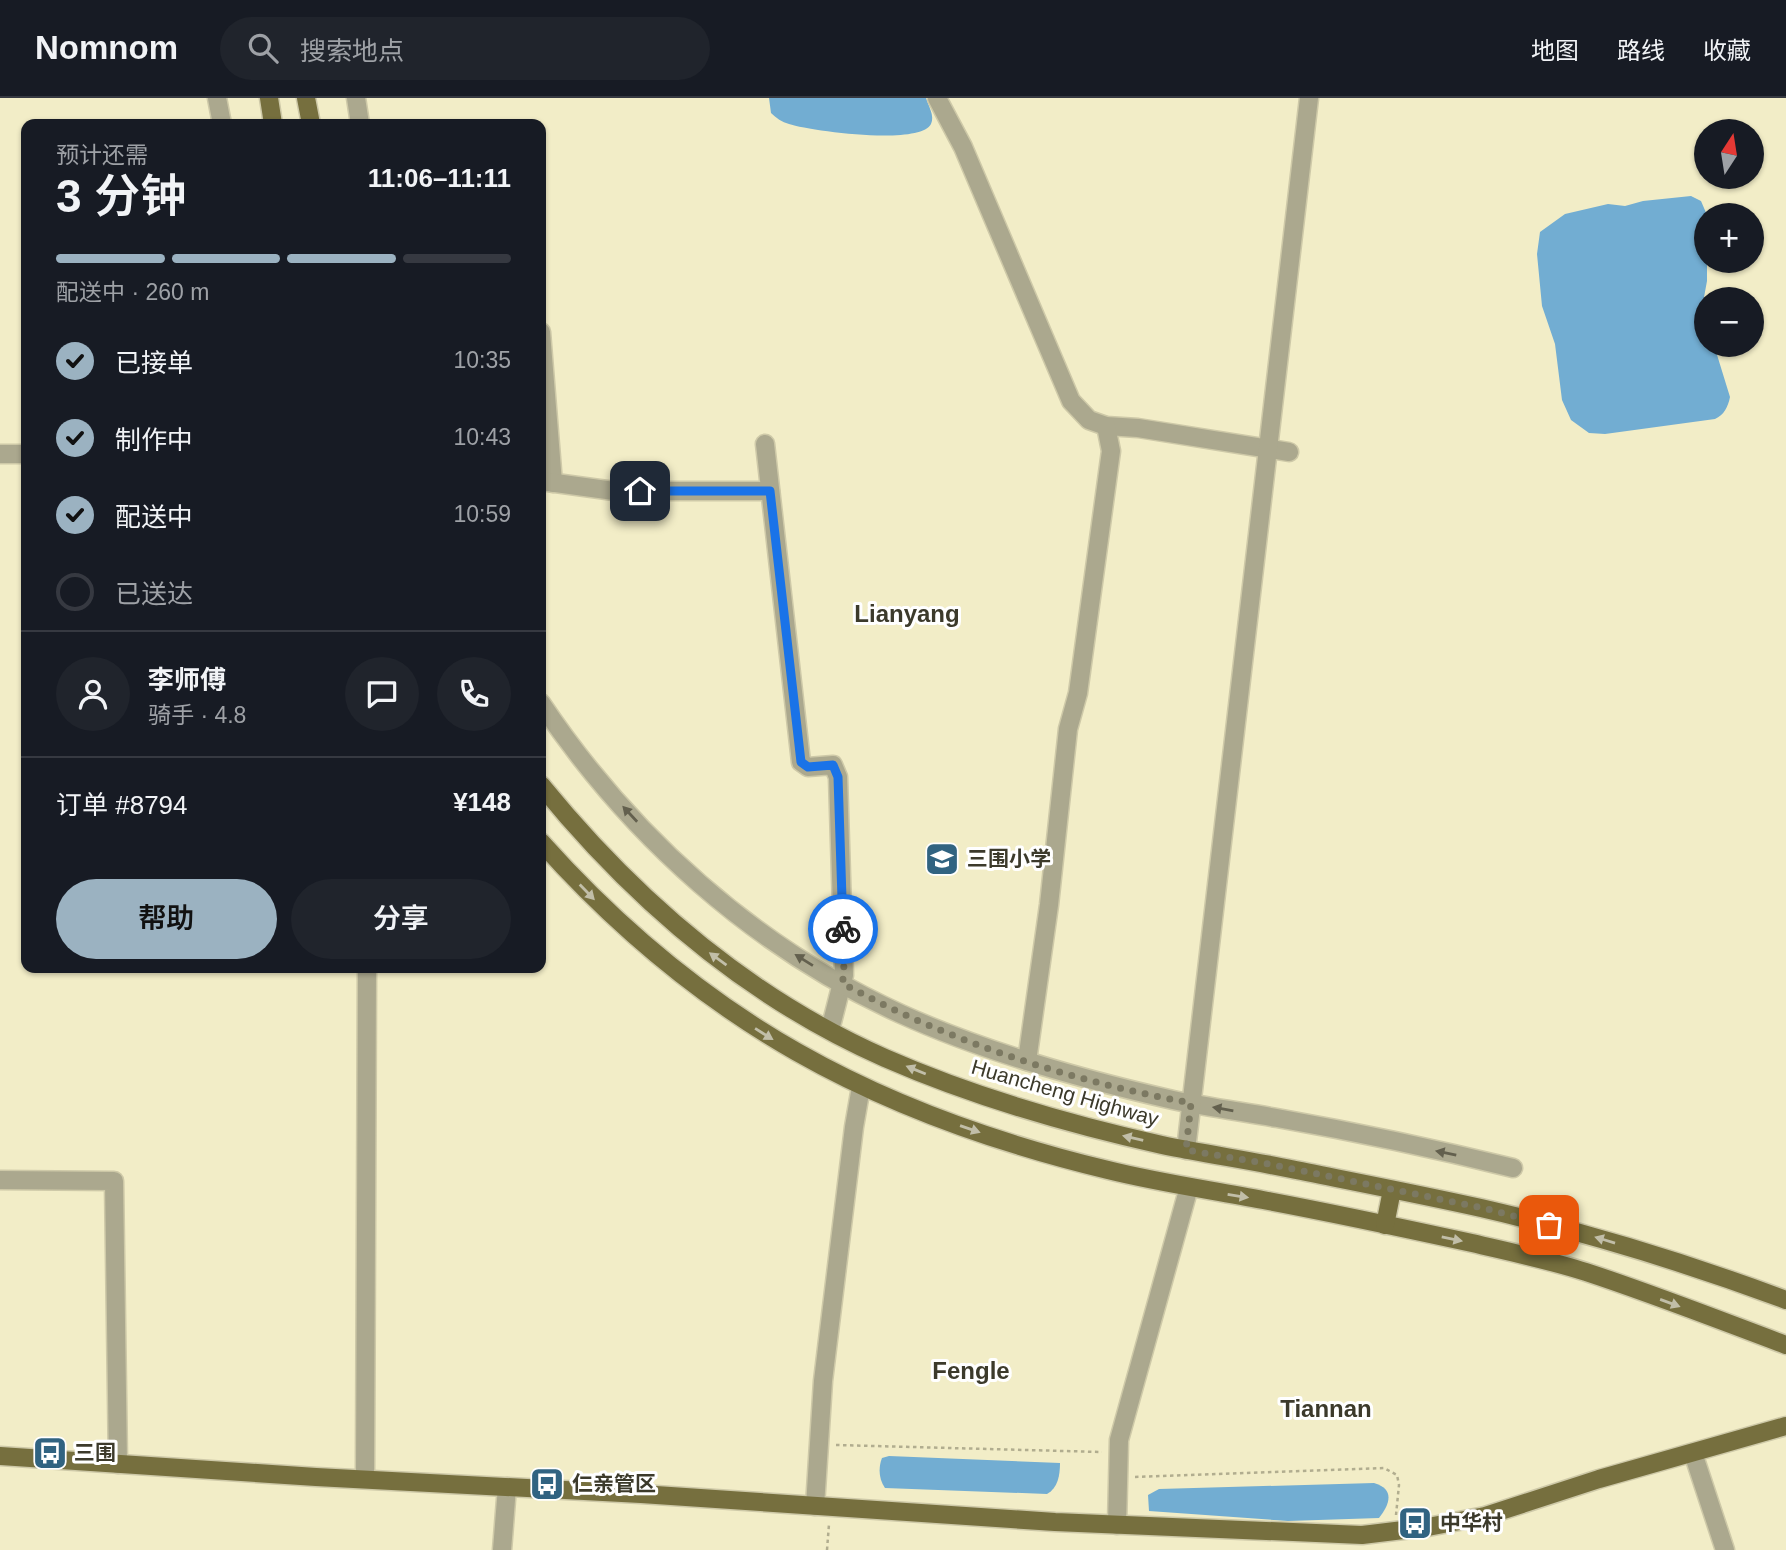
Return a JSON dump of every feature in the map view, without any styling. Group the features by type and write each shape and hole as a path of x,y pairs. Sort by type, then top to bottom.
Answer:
{"main road":[{"path":"269,98 272,119"},
{"path":"306,98 310,119"},
{"name":"Huancheng Highway","path":"546,791 603,856 679,928 742,976 830,1030 894,1062 1016,1106 1115,1135 1483,1208 1594,1237 1710,1272 1786,1300"},
{"path":"546,847 615,919 687,981 775,1040 861,1087 913,1108 1005,1141 1107,1170 1385,1225 1584,1271 1786,1345"},
{"path":"1385,1225 1392,1190"},
{"path":"0,1456 1117,1525 1362,1535 1485,1516 1598,1479 1785,1425"}],"street":[{"path":"217,98 221,119"},
{"path":"356,98 359,119"},
{"path":"937,98 963,147 1071,401 1089,420 1106,426 1138,428 1289,452"},
{"path":"1186,1150 1309,98"},
{"path":"1027,1061 1049,905 1068,729 1078,693 1111,450 1106,426"},
{"path":"765,444 801,762 808,767 833,765 838,777 843,961 842,983 830,1030"},
{"path":"0,454 21,454"},
{"path":"546,457 547,482 614,491 770,491"},
{"path":"546,710 601,783 655,841 714,896 769,938 842,983 902,1014 1027,1061 1126,1089 1513,1168"},
{"path":"365,1479 367,973"},
{"path":"822,1506 819,1445 823,1381 861,1087"},
{"path":"0,1180 114,1181 118,1464"},
{"path":"1117,1525 1119,1440 1189,1187"},
{"path":"1693,1453 1725,1550"},
{"path":"502,1550 507,1487"}],"path":[{"path":"819,1445 1119,1452"},
{"path":"1118,1478 1384,1468 1397,1475 1399,1485 1393,1532"},
{"path":"822,1506 827,1550"}],"water":[{"path":"769,98 926,98 932,121 923,131 887,136 818,130 779,120 771,113"},
{"path":"1691,196 1701,201 1702,203 1694,203 1694,273 1707,273 1707,281 1706,287 1694,287 1694,357 1718,357 1730,397 1727,407 1715,419 1605,434 1589,433 1571,420 1562,400 1555,344 1542,306 1537,254 1540,232 1565,214 1608,204 1625,206 1643,201"},
{"path":"889,1456 1060,1463 1060,1468 1056,1485 1047,1494 885,1488 880,1478 880,1466 882,1458"},
{"path":"1374,1483 1388,1493 1388,1502 1379,1518 1288,1521 1149,1511 1148,1495 1159,1489"}],"way so far":[{"path":"843,929 842,983 902,1014 986,1047 1078,1076 1191,1103 1186,1150 1269,1164 1483,1208 1549,1225"}],"place":[{"name":"三围小学","path":"942,859"},
{"name":"三围","path":"50,1453"},
{"name":"仁亲管区","path":"547,1484"},
{"name":"中华村","path":"1415,1523"}],"district":[{"name":"Lianyang","path":"907,614"},
{"name":"Fengle","path":"971,1371"},
{"name":"Tiannan","path":"1326,1409"}],"route":[{"path":"640,491 770,491 801,762 808,767 833,765 838,777 843,929"}]}
